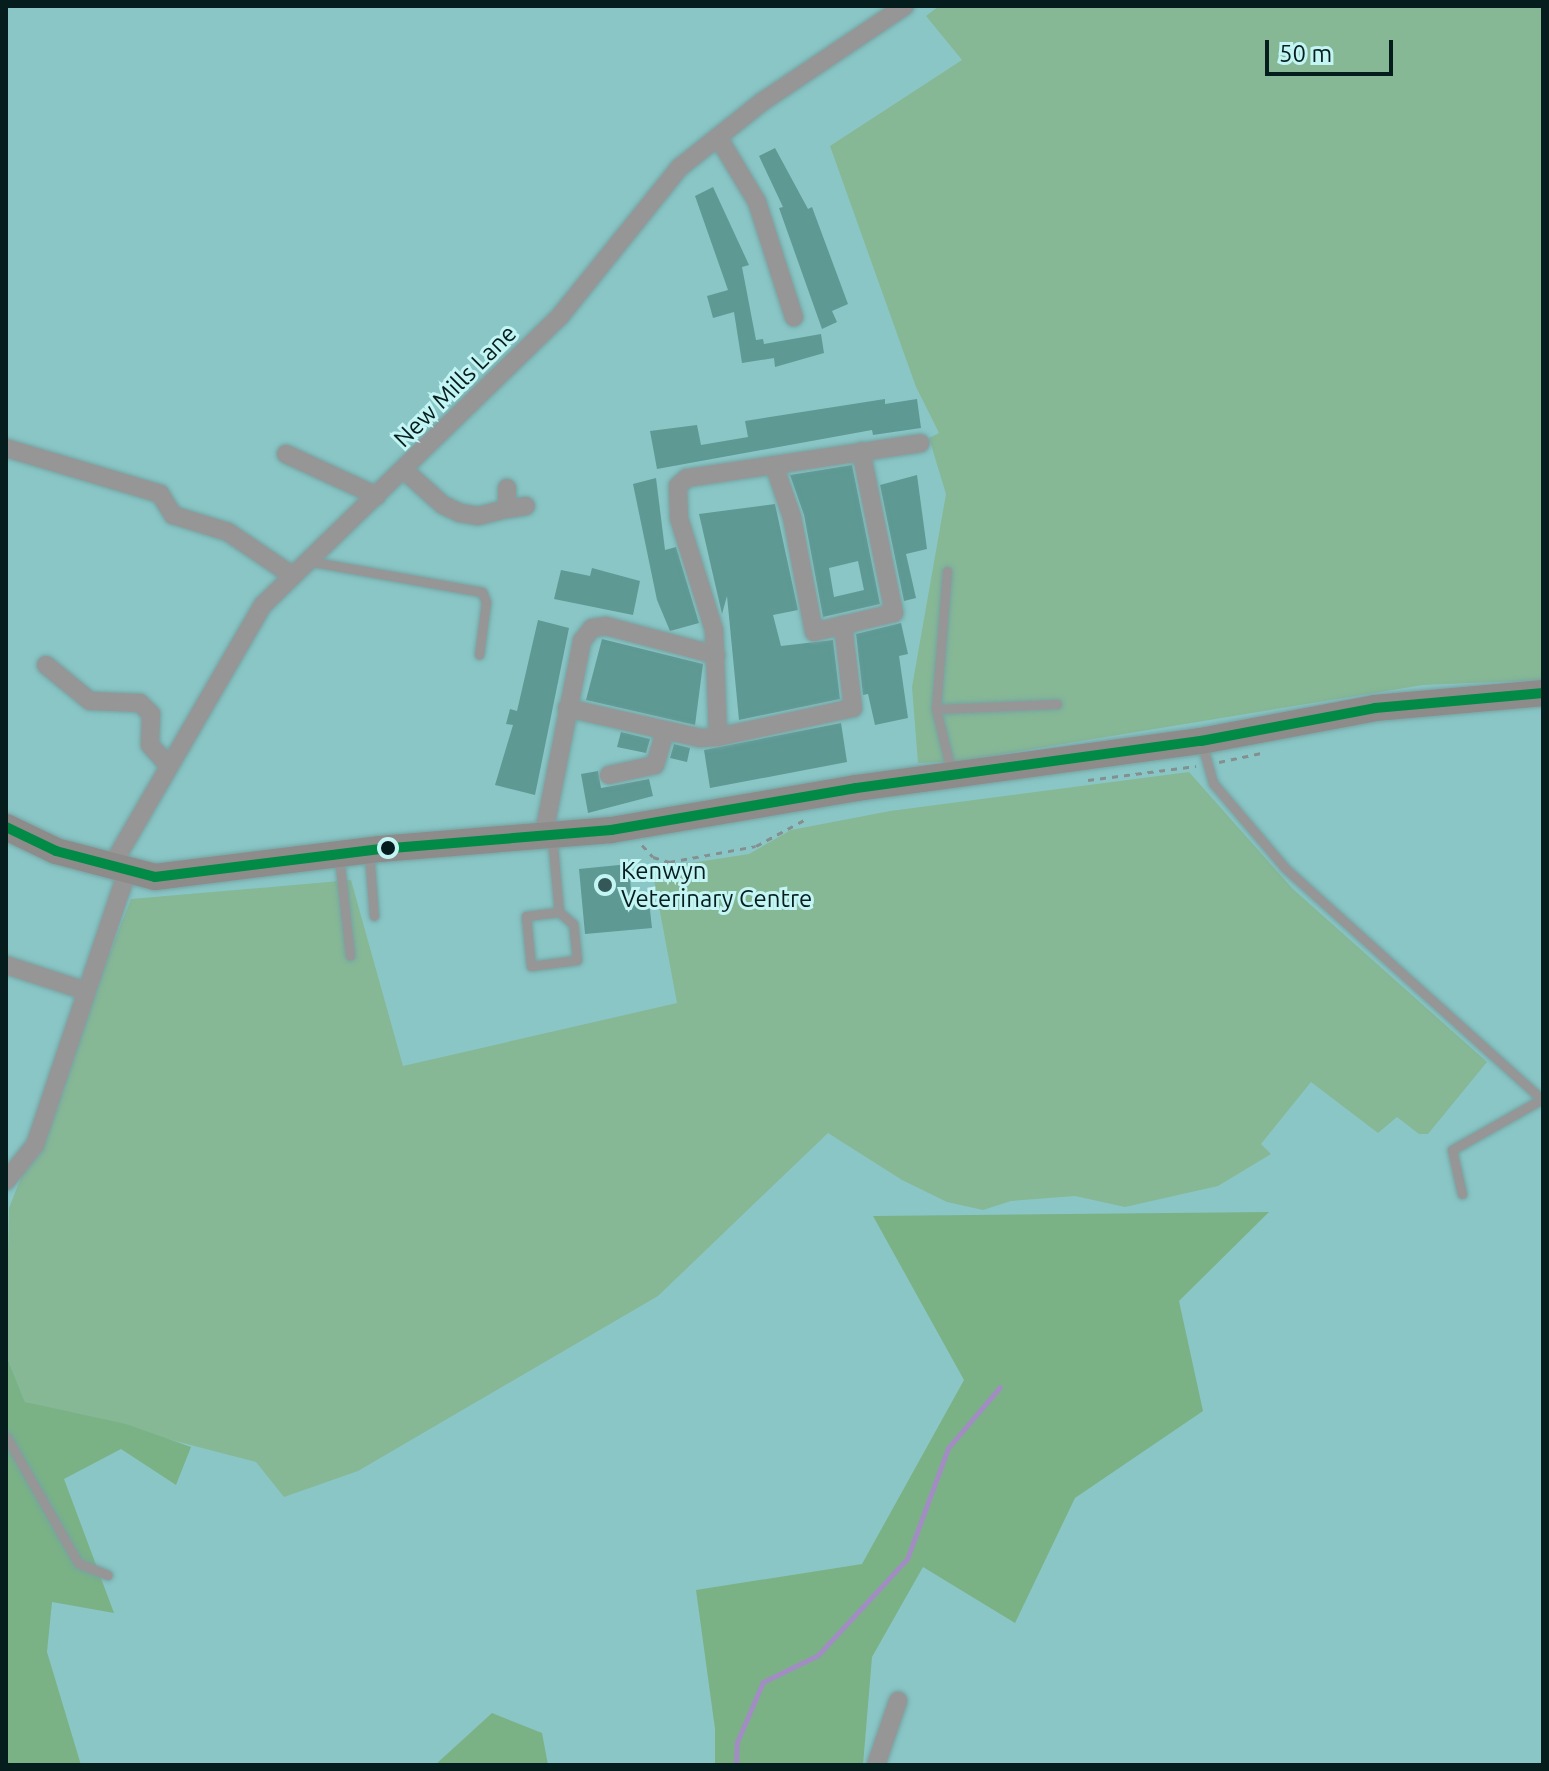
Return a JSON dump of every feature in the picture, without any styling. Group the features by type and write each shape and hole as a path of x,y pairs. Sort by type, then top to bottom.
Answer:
{"main road":[{"path":"6,827 56,851 155,877 369,850 548,837 952,774 1204,753 1375,708 1543,693"}],"street":[{"name":"New Mills Lane","path":"6,1181 35,1145 86,991 119,870 167,764 263,605 561,315 679,168 718,137 905,6"},
{"path":"718,137 757,202 794,317"},
{"path":"718,737 714,630 679,518 678,486 687,478 920,443"},
{"path":"6,448 160,494 173,515 228,532 293,576"},
{"path":"774,465 792,517 814,632 894,613 861,451"},
{"path":"286,454 377,496"},
{"path":"404,470 443,505 460,513 478,516 526,506"},
{"path":"507,488 507,509"},
{"path":"567,708 665,732 718,737 853,708 843,625"},
{"path":"548,837 567,708 582,641 592,628 606,626 716,655"},
{"path":"678,644 714,630"},
{"path":"46,665 90,701 140,703 151,714 150,745 167,764"},
{"path":"609,775 655,765 665,732"},
{"path":"6,965 86,991"},
{"path":"876,1765 898,1701"}],"lane":[{"path":"308,561 482,592 486,602 479,655"},
{"path":"947,571 936,709 952,774"},
{"path":"936,709 1057,704"},
{"path":"1204,753 1227,802 1285,868 1542,1099 1452,1150 1462,1194"},
{"path":"548,837 559,912 573,924 577,960 531,966 526,916 559,912"},
{"path":"369,850 374,916"},
{"path":"339,854 350,955"},
{"path":"6,1436 78,1563 108,1575"}],"path":[{"path":"1083,780 1204,753 1269,752"},
{"path":"637,825 643,847 669,862 756,846 789,824 816,817"}],"green space":[{"path":"939,6 1543,6 1543,680 1423,685 960,761 918,763 912,687 946,494 929,438 939,433 916,387 830,146 962,60 926,16"},
{"path":"1189,772 1293,889 1487,1062 1428,1134 1419,1134 1397,1117 1378,1133 1311,1082 1261,1144 1271,1154 1218,1186 1125,1207 1075,1196 1011,1201 983,1210 947,1202 902,1180 828,1133 658,1296 358,1471 284,1497 256,1462 25,1402 6,1355 9,1208 131,899 351,880 403,1066 677,1003 652,869 749,854 791,830 890,811"},
{"path":"1269,1212 1179,1301 1203,1411 1075,1498 1015,1623 923,1567 872,1657 863,1765 715,1765 715,1729 696,1590 862,1564 964,1380 873,1216"},
{"path":"6,1355 25,1402 126,1424 191,1447 176,1485 121,1449 64,1479 114,1613 52,1602 47,1652 81,1765 6,1765"},
{"path":"492,1713 542,1733 548,1765 435,1765"}],"building":[{"path":"775,148 808,209 812,207 848,304 832,311 837,322 822,329 779,208 783,207 759,156"},
{"path":"713,187 749,265 742,267 756,340 763,339 764,344 821,334 824,353 775,367 774,358 742,363 734,312 713,318 707,296 728,290 695,196"},
{"path":"885,399 885,404 917,399 921,428 873,435 872,430 657,469 650,431 697,425 701,445 748,437 745,421"},
{"path":"852,465 880,604 823,617 804,515 790,475","holes":["858,561 864,590 834,597 829,568"]},
{"path":"917,475 927,549 906,554 916,598 904,601 880,485"},
{"path":"656,478 665,550 676,547 699,623 670,631 657,600 633,484"},
{"path":"775,504 798,610 773,615 781,646 833,640 840,699 739,720 727,596 722,614 699,514"},
{"path":"592,568 640,581 633,615 554,599 561,570 590,576"},
{"path":"538,620 569,628 535,795 495,785 513,725 506,724 510,709 517,711"},
{"path":"901,623 908,654 899,656 908,718 875,725 868,694 863,695 856,634"},
{"path":"602,639 703,664 695,725 586,700"},
{"path":"841,723 847,762 710,788 704,750"},
{"path":"621,732 650,739 646,753 617,747"},
{"path":"674,744 690,748 687,762 670,758"},
{"path":"598,771 601,788 649,779 653,796 588,813 581,774"},
{"name":"Kenwyn Veterinary Centre","path":"629,864 632,903 649,901 652,928 585,934 579,869"}],"waterway":[{"path":"736,1765 737,1742 763,1682 818,1655 907,1559 948,1448 1000,1387"}],"transit line":[{"path":"6,827 56,851 155,877 380,849 611,830 856,788 1201,741 1375,708 1543,693"}],"place":[{"name":"Kenwyn Veterinary Centre","path":"605,885"}]}
